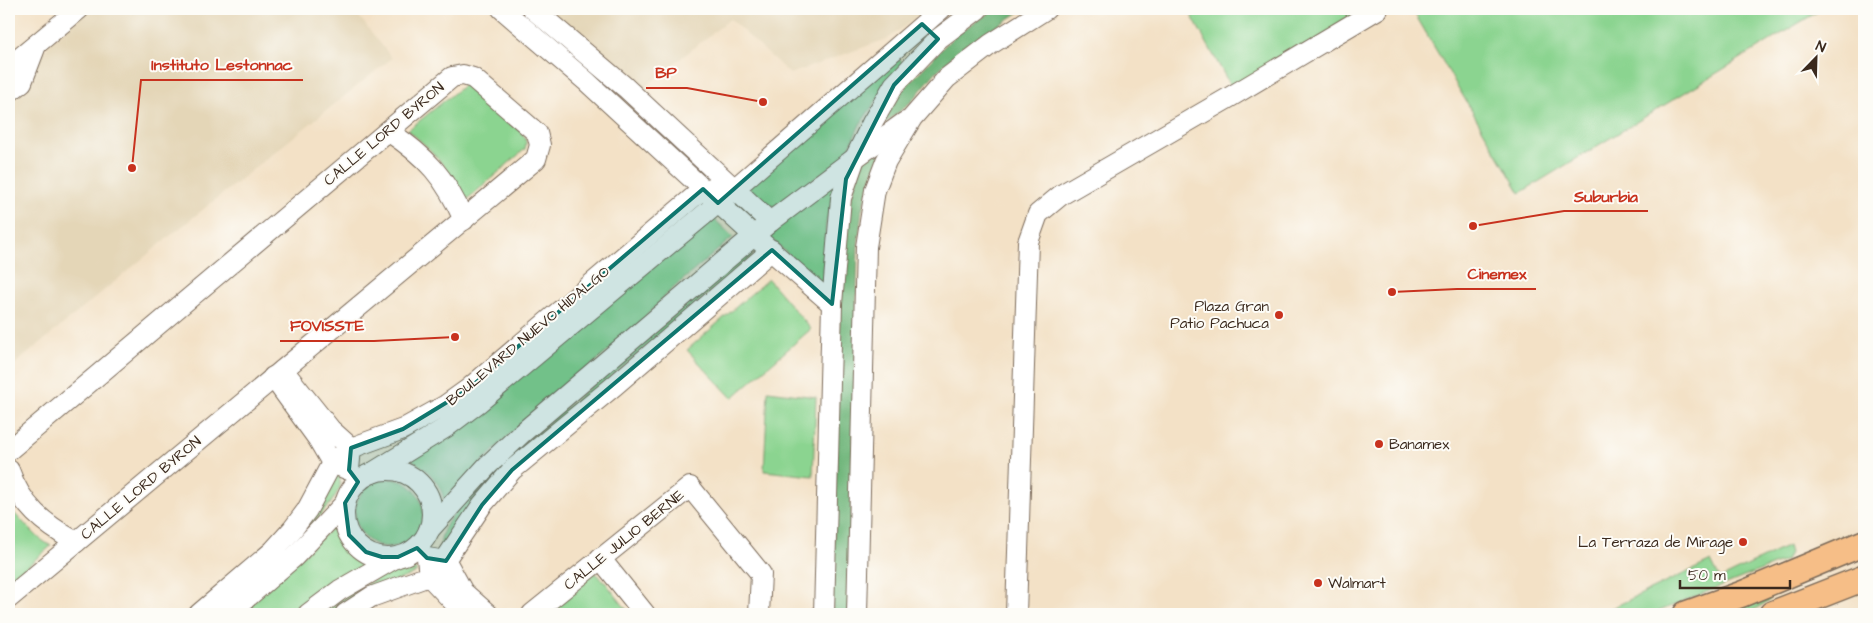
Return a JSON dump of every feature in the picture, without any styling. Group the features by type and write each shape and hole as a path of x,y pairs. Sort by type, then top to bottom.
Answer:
{"main road":[{"path":"1686,614 1742,594 1864,543"},
{"path":"1772,614 1864,578"}],"street":[{"path":"9,67 79,9"},
{"path":"502,9 586,81 718,203 832,304"},
{"path":"533,9 625,86 770,222"},
{"name":"BOULEVARD NUEVO HIDALGO","path":"199,614 273,551 307,510 353,472 445,428 478,403 718,203 734,187 941,9"},
{"path":"858,614 866,247 875,190 886,162 912,118 947,78 991,44 1046,9"},
{"path":"1016,614 1028,242 1038,214 1061,195 1239,93 1378,9"},
{"path":"824,614 832,304 841,198 855,158 894,85 938,39 975,10"},
{"path":"922,24 938,39"},
{"path":"9,92 22,82 36,45"},
{"name":"CALLE LORD BYRON","path":"9,450 452,77 463,75 473,78 537,133 540,145 536,159 9,598"},
{"path":"429,530 488,465 521,434 754,235 855,158 912,118"},
{"path":"388,131 413,148 434,168 452,193 464,220"},
{"path":"703,189 734,187"},
{"name":"BOULEVARD NUEVO HIDALGO","path":"353,472 351,448 403,429 446,405 467,390 703,189"},
{"path":"345,614 430,560 512,470 614,386 772,250"},
{"path":"278,374 353,472 345,504 344,520 349,535 354,542 366,552 374,555 390,558 406,554 430,560"},
{"path":"324,435 351,448"},
{"path":"9,470 13,482 28,507 50,527 76,542"},
{"path":"353,472 397,471 419,483 431,505 432,513 429,530 430,560 460,602 488,614"},
{"name":"CALLE JULIO BERNE","path":"532,614 690,487 762,574 759,614"},
{"path":"228,614 294,557 345,504"},
{"path":"308,614 340,590 398,556"},
{"path":"600,558 645,614"}],"highlighted area":[{"path":"922,24 938,39 894,85 846,179 832,304 772,250 512,470 482,505 446,561 427,558 417,548 398,557 382,557 366,552 349,535 345,503 358,482 349,470 351,448 403,429 467,390 703,189 718,203"}],"shaded area":[{"path":"88,9 353,9 392,58 165,240 9,369 9,99 50,44"},
{"path":"547,9 927,9 889,38 790,74 730,19 641,90"}],"green space":[{"path":"995,9 1024,9 963,48 935,73 912,101 874,133 893,100 955,35"},
{"path":"1188,9 1380,9 1235,94"},
{"path":"1412,9 1822,9 1520,193"},
{"path":"900,59 902,63 860,124 846,155 779,206 769,206 747,186 813,127"},
{"path":"464,85 472,89 520,131 526,139 526,144 525,149 463,203 445,167 408,130"},
{"path":"888,138 873,172 862,210 858,247 849,614 832,614 841,271 845,221 861,162"},
{"path":"839,179 826,222 824,287 767,235"},
{"path":"712,217 733,237 671,290 631,332 512,432 444,499 439,486 432,476 412,460"},
{"path":"753,252 751,257 515,458 444,551 441,543 442,534 448,523 465,500 489,474 747,253"},
{"path":"768,279 811,329 732,398 687,350"},
{"path":"768,391 816,397 813,476 764,471"},
{"path":"336,474 340,477 340,488 331,503 281,560 217,614 207,614"},
{"path":"389,479 402,482 413,489 420,500 423,513 420,526 413,537 402,544 389,547 376,544 365,537 358,526 355,513 358,500 365,489 376,482"},
{"path":"9,508 40,539 51,546 9,582"},
{"path":"335,525 340,540 346,549 368,564 325,591 298,614 241,614"},
{"path":"1788,546 1790,553 1786,560 1652,614 1599,614 1711,561 1720,579"},
{"path":"406,565 413,567 417,572 351,601 331,614 320,614 342,598 397,567"},
{"path":"590,568 605,582 630,614 536,614"},
{"path":"1768,596 1770,600 1747,614 1722,614"}],"place":[{"name":"BP","path":"763,102"},
{"name":"Instituto Lestonnac","path":"132,168"},
{"name":"Suburbia","path":"1473,226"},
{"name":"Cinemex","path":"1392,292"},
{"name":"Plaza Gran Patio Pachuca","path":"1279,315"},
{"name":"FOVISSTE","path":"455,337"},
{"name":"Banamex","path":"1379,444"},
{"name":"La Terraza de Mirage","path":"1743,542"},
{"name":"Walmart","path":"1318,583"}]}
